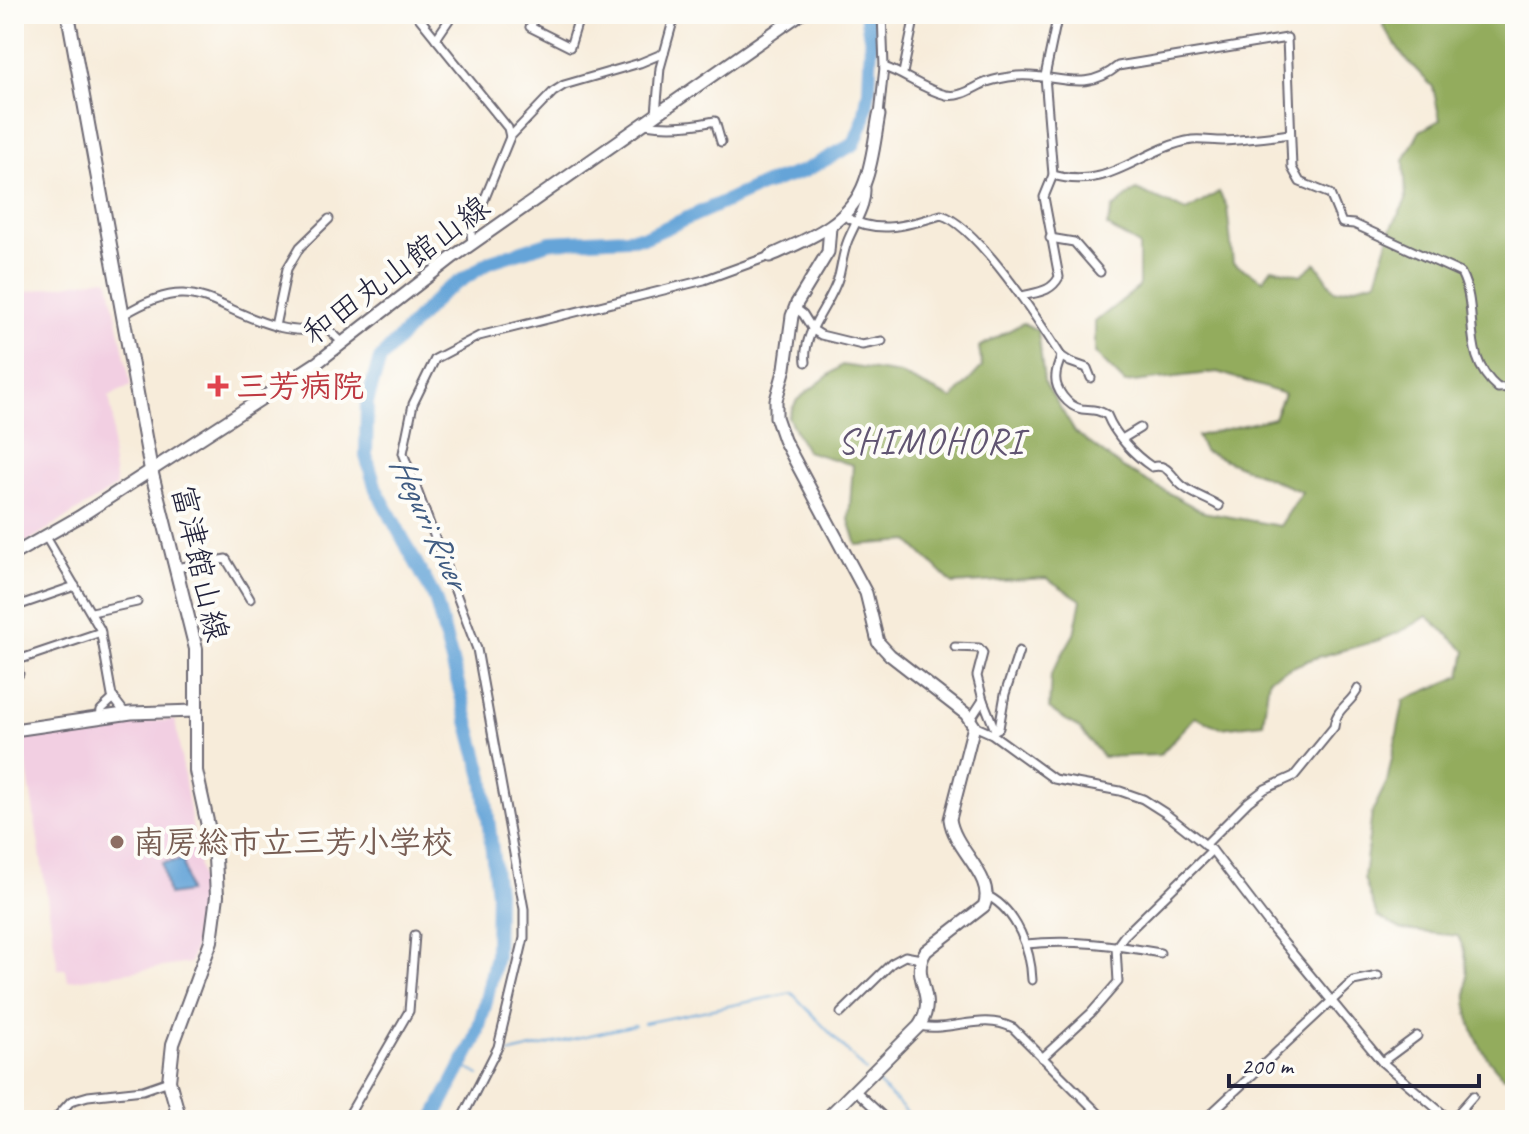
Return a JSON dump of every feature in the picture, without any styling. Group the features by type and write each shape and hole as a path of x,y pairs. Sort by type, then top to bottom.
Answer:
{"main road":[{"name":"富津館山線","path":"68,14 151,470 196,649 196,771 217,874 216,915 211,941 173,1044 169,1081 180,1120"}],"street":[{"path":"416,14 508,128 510,137"},
{"path":"436,39 453,14"},
{"path":"537,14 530,27 570,47 580,14"},
{"path":"656,114 660,68 675,14"},
{"name":"和田丸山館山線","path":"14,554 46,537 288,382 472,245 800,14"},
{"path":"461,1120 498,1047 524,938 524,909 477,649 403,453 413,404 435,359 479,336 704,280 770,256 830,227 844,216 865,182 879,115 884,67 882,14"},
{"path":"903,73 918,14"},
{"path":"1022,296 1046,291 1053,287 1059,277 1044,197 1053,175 1045,76 1058,14"},
{"path":"884,67 948,96 1001,79 1045,76 1079,83 1095,81 1118,66 1287,38 1292,168 1300,182 1330,194 1342,223 1354,224 1461,273 1468,286 1475,357 1489,381 1498,388 1515,387"},
{"path":"472,245 471,232 510,137 553,92 564,85 664,53"},
{"path":"643,123 663,127 715,121 721,142"},
{"path":"1053,175 1083,180 1107,175 1175,144 1194,140 1221,141 1290,134"},
{"path":"806,362 809,337 838,278 844,250 868,193 865,182"},
{"path":"844,216 885,229 941,215 949,217 972,237 1022,296 1061,356 1087,368 1091,378"},
{"path":"275,326 287,269 300,247 329,219"},
{"path":"830,227 828,252 795,308 776,400 776,417 784,440 866,593 878,642 890,655 966,714 972,723 1054,779 1120,791 1143,799 1209,847 1382,1062 1451,1120 1473,1096"},
{"path":"1050,238 1074,242 1100,272"},
{"path":"123,315 141,303 175,292 198,295 291,330 326,327 343,343"},
{"path":"795,308 821,335 862,345 882,341"},
{"path":"1061,356 1055,376 1062,395 1071,405 1093,408 1107,415 1114,432 1146,463 1168,469 1183,487 1219,506"},
{"path":"1122,439 1140,428"},
{"path":"46,537 101,632 114,698 125,713"},
{"path":"176,568 226,559 250,599"},
{"path":"14,607 75,586"},
{"path":"92,612 137,602"},
{"path":"18,660 101,632"},
{"path":"14,644 19,674"},
{"path":"955,647 979,648 983,653 977,676 991,726 995,730 999,728 1005,694 1019,651"},
{"path":"1042,1058 1091,1013 1118,982 1116,947 1124,936 1248,802 1265,789 1294,776 1334,727 1335,717 1358,689"},
{"path":"100,717 107,703 114,698"},
{"path":"825,1120 919,1026 929,1005 919,966 921,959 926,951 984,906 988,896 986,885 952,831 950,819 973,740 972,723 983,700"},
{"path":"14,730 125,713 195,711"},
{"path":"988,896 1000,902 1026,944 1032,980"},
{"path":"346,1120 409,1011 415,935"},
{"path":"1026,944 1053,941 1160,953"},
{"path":"841,1013 892,963 905,956 921,959"},
{"path":"1204,1120 1330,1000 1353,981 1378,976"},
{"path":"919,1026 933,1028 987,1019 1000,1021 1013,1028 1105,1120"},
{"path":"1382,1062 1417,1036"},
{"path":"54,1120 71,1101 143,1090 169,1081"},
{"path":"856,1091 887,1120"}],"shaded area":[{"path":"105,278 109,281 131,386 109,396 116,487 14,550 14,294"},
{"name":"南房総市立三芳小学校","path":"175,720 202,885 200,929 190,963 68,981 66,969 58,969 22,736 122,722"}],"green space":[{"path":"1387,14 1515,14 1515,1074 1504,1077 1478,1042 1469,1017 1466,959 1458,936 1402,930 1377,916 1364,878 1372,812 1387,782 1404,700 1461,676 1466,651 1427,616 1385,638 1315,658 1269,678 1263,723 1221,728 1195,717 1160,755 1103,757 1080,729 1049,709 1051,674 1074,634 1081,600 1046,578 953,584 909,541 857,545 849,520 853,465 806,451 788,417 797,400 842,365 900,374 952,399 982,367 979,347 1023,323 1038,331 1044,381 1075,432 1123,468 1203,512 1280,526 1302,492 1204,451 1197,436 1274,418 1284,394 1218,372 1125,383 1095,353 1095,322 1139,287 1139,245 1107,226 1113,208 1136,190 1187,211 1219,192 1227,207 1233,263 1263,280 1272,268 1301,275 1316,263 1335,291 1376,281 1391,229 1406,200 1404,160 1420,131 1440,120 1433,87 1404,57 1383,26"}],"water":[{"path":"183,860 188,892 168,895 162,863"}],"waterway":[{"name":"Heguri River","path":"433,1120 475,1040 485,1005 496,956 497,892 483,777 435,598 376,489 366,456 367,402 380,359 442,293 491,261 551,242 645,237 760,186 804,171 854,144 864,119 869,90 871,42 866,14"},
{"path":"644,1023 792,993 866,1071"},
{"path":"469,1120 506,1054 635,1025"},
{"path":"462,1065 479,1075"},
{"path":"875,1080 914,1120"}],"place":[{"name":"三芳病院","path":"218,386"},
{"name":"南房総市立三芳小学校","path":"117,842"}],"district":[{"name":"SHIMOHORI","path":"931,441"}]}
